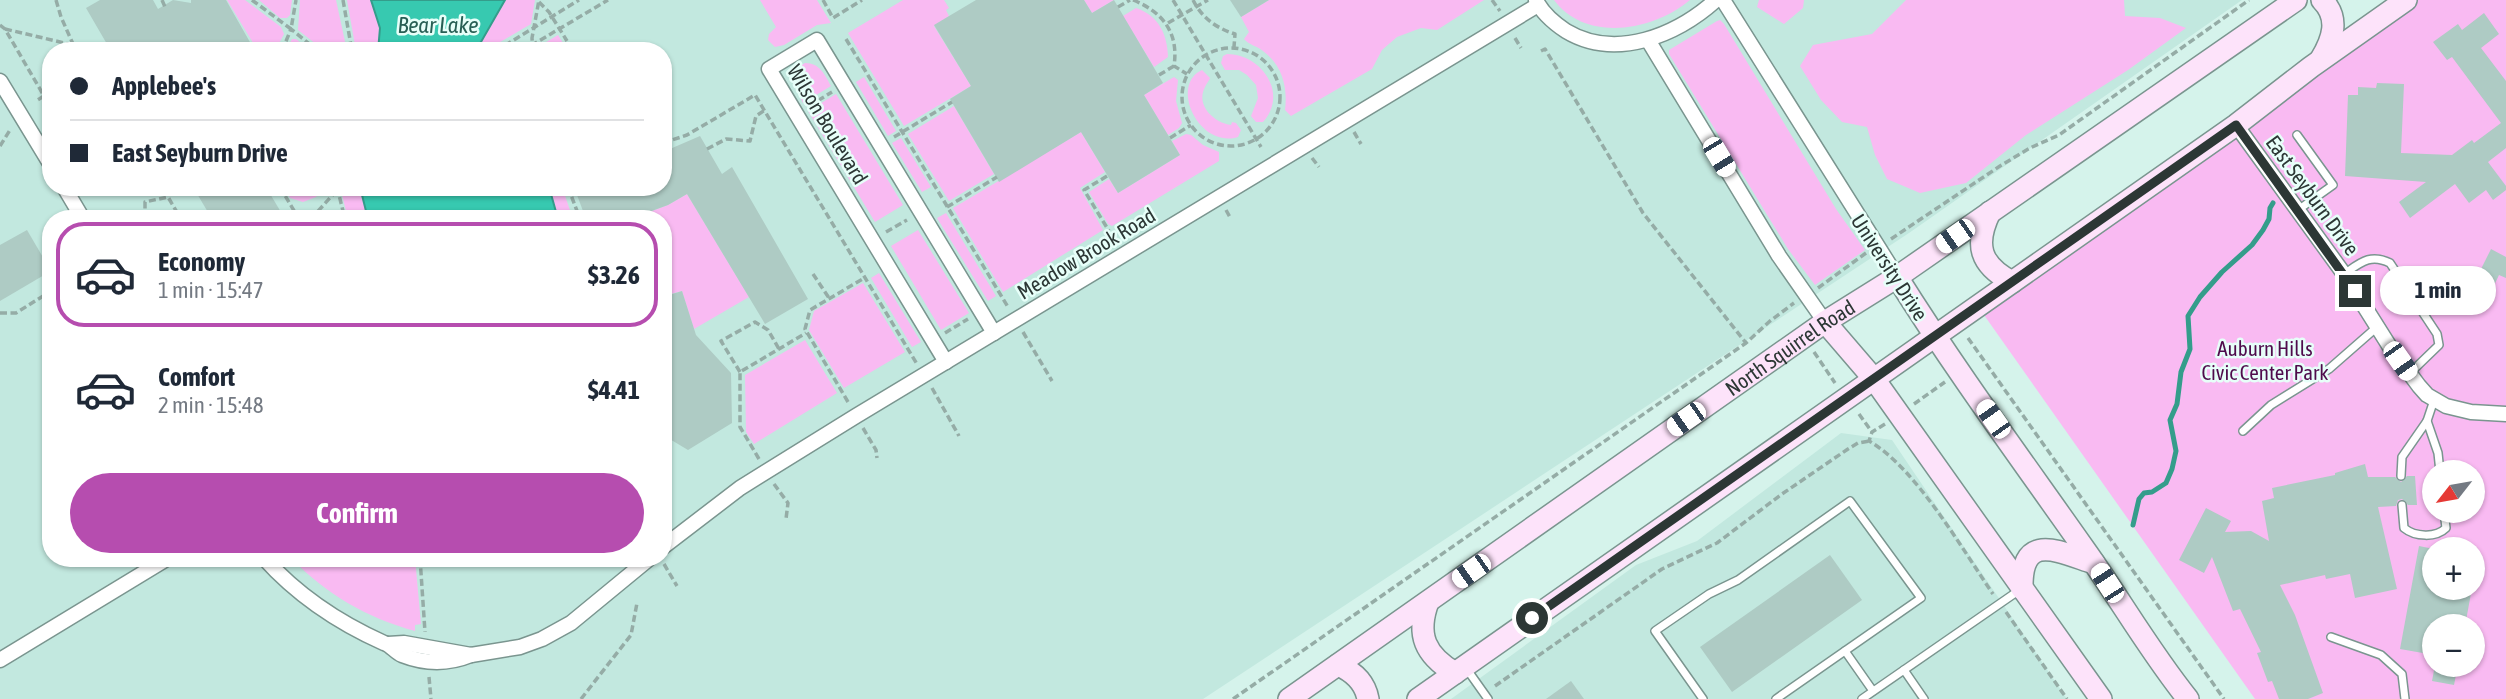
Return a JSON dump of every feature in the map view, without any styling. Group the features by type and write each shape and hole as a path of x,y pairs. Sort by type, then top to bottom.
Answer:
{"main road":[{"name":"North Squirrel Road","path":"1289,699 1825,322 1897,277 2296,0"},
{"path":"2320,61 2330,44 2333,20 2322,0"},
{"path":"1418,699 2236,125 2402,1"},
{"path":"1990,212 1980,237 1981,249 1992,269 2012,282"},
{"name":"University Drive","path":"1897,277 1935,336 2094,563 2162,667 2188,699"},
{"path":"1825,322 1874,379 2101,699"},
{"path":"2022,589 2025,562 2039,549 2051,549 2094,563"},
{"path":"1428,602 1423,614 1424,641 1429,652 1437,661 1460,670"},
{"path":"1338,665 1356,676 1368,699"}],"street":[{"path":"1537,2 1553,23 1574,35 1596,42 1620,43 1648,40 1688,22 1716,0"},
{"name":"University Drive","path":"1723,0 1897,277"},
{"name":"Meadow Brook Road","path":"672,540 758,477 1537,2"},
{"name":"Wilson Boulevard","path":"946,362 769,69 817,40 994,333"},
{"path":"1648,40 1779,256 1825,322"},
{"path":"0,81 42,150"},
{"name":"East Seyburn Drive","path":"2236,125 2344,274 2409,374 2427,395 2446,406 2471,412 2506,414"},
{"path":"0,660 153,567"},
{"path":"272,567 314,605 342,623 388,644 404,643 471,655 520,647 552,634 580,616 639,567"}],"lane":[{"path":"2297,135 2333,185 2298,209"},
{"path":"2344,274 2367,258 2379,258 2390,263 2437,334 2439,345 2409,374"},
{"path":"2243,430 2271,405 2329,369 2377,327"},
{"path":"2401,476 2402,457 2427,421 2434,400"},
{"path":"2427,421 2439,460"},
{"path":"1703,699 1655,631 1709,594 1738,580 1850,501 1920,598 1776,699"},
{"path":"2402,505 2404,528 2410,533 2431,536 2440,534 2445,528 2445,523"},
{"path":"1862,699 2022,589"},
{"path":"2331,637 2381,655 2402,674 2405,699"},
{"path":"1845,651 1873,691"},
{"path":"1460,670 1486,696"},
{"path":"1903,670 1924,699"}],"path":[{"path":"56,0 72,42"},
{"path":"162,0 165,7"},
{"path":"251,0 307,42"},
{"path":"286,42 296,0"},
{"path":"343,0 350,42"},
{"path":"510,42 579,0"},
{"path":"537,42 607,0"},
{"path":"822,0 833,18 862,0"},
{"path":"1118,7 1131,0 1153,9 1168,23 1175,45 1174,66"},
{"path":"1173,0 1261,147"},
{"path":"1193,0 1196,7 1215,25 1235,34 1234,47"},
{"path":"1168,23 1208,0"},
{"path":"1492,0 1501,13"},
{"path":"1893,238 2010,160 2073,125 2249,0"},
{"path":"539,1 567,41"},
{"path":"532,42 539,1"},
{"path":"0,25 5,29 42,93"},
{"path":"5,29 60,42"},
{"path":"1512,33 1521,48"},
{"path":"846,39 1009,308"},
{"path":"1234,47 1244,49 1270,66 1279,85 1280,96 1276,116 1271,125 1256,139 1241,145 1225,146 1209,141 1191,125 1186,116 1182,95 1187,74 1195,63 1206,54 1234,47"},
{"path":"1541,51 1545,49 1643,213 1746,343"},
{"path":"1174,66 1187,74"},
{"path":"1159,75 1174,66"},
{"path":"855,77 866,71"},
{"path":"807,107 834,90"},
{"path":"672,140 687,135 755,95 917,364"},
{"path":"36,101 42,97"},
{"path":"891,139 952,102"},
{"path":"707,149 726,139 750,141 755,116 765,110"},
{"path":"1170,138 1191,125"},
{"path":"0,146 11,129"},
{"path":"1353,130 1362,144"},
{"path":"1311,156 1318,167"},
{"path":"1107,176 1084,190 1110,231"},
{"path":"947,207 996,177"},
{"path":"319,210 331,196"},
{"path":"145,210 145,202 168,197 176,210"},
{"path":"1225,208 1231,219"},
{"path":"885,233 909,218"},
{"path":"1816,289 1867,253"},
{"path":"813,274 829,298"},
{"path":"849,405 805,330 810,310 866,277"},
{"path":"0,313 16,313 42,297"},
{"path":"1233,699 1746,343 1794,304"},
{"path":"945,332 969,318"},
{"path":"760,461 740,427 740,372 721,341 755,322 768,330 779,349"},
{"path":"1021,330 1052,382"},
{"path":"740,372 806,333"},
{"path":"1973,344 2224,699"},
{"path":"1814,352 1836,384"},
{"path":"932,388 959,436"},
{"path":"1913,405 1936,388"},
{"path":"862,427 876,450 877,458"},
{"path":"1869,441 1872,432"},
{"path":"1486,696 1653,575 1717,543 1848,449 1869,441 1897,462 1923,492 2067,699"},
{"path":"773,482 788,503 786,519"},
{"path":"421,567 425,638"},
{"path":"666,567 677,586"},
{"path":"581,699 631,635 637,603"},
{"path":"428,671 430,699"}],"shaded area":[{"path":"0,0 2242,0 1909,233 1203,699 0,699"},
{"path":"1841,433 1892,440 2067,699 1451,699 1636,565 1697,541"}],"green space":[{"path":"227,0 245,0 281,27 284,34 280,42 253,42"},
{"path":"259,0 292,0 290,15 280,18"},
{"path":"300,0 336,0 345,42 313,42 298,30"},
{"path":"347,0 371,0 380,29 379,42 354,42"},
{"path":"505,0 535,0 531,24 500,42 481,42"},
{"path":"760,0 817,0 831,23 817,25 784,45 775,47 768,40 769,34 776,27"},
{"path":"903,0 944,0 949,8 946,10 949,16 934,26 971,86 904,126 848,33"},
{"path":"1084,0 1114,0 1092,13"},
{"path":"1269,0 1484,0 1437,30 1421,28 1397,37 1382,50 1372,69 1291,116 1285,110 1286,93 1275,63 1261,49 1244,39 1249,32 1241,17"},
{"path":"1554,0 1690,0 1658,19 1620,28 1601,27 1584,22 1568,14"},
{"path":"1759,0 1804,0 1803,8 1784,24 1757,7"},
{"path":"1906,0 2124,0 2125,16 2160,18 2186,28 2128,70 2026,135 1966,183 1920,193 1887,179 1875,155 1867,127 1842,122 1821,100 1800,66 1813,45 1872,34"},
{"name":"Auburn Hills Civic Center Park","path":"2418,0 2506,0 2506,699 2255,699 1984,315 2028,285 2229,133"},
{"path":"1136,8 1151,16 1164,33 1168,57 1154,67 1123,16"},
{"path":"1720,20 1724,24 1836,209 1865,250 1815,285 1788,249 1669,54 1669,50"},
{"path":"558,35 562,42 546,42"},
{"path":"1227,54 1251,61 1268,77 1273,99 1263,122 1256,122 1251,116 1258,98 1256,85 1239,70 1225,70 1221,63 1223,56"},
{"path":"805,63 818,67 831,86 803,103 792,80 795,69"},
{"path":"1202,70 1210,78 1203,94 1205,107 1219,121 1231,125 1232,122 1236,123 1241,130 1238,137 1224,138 1211,134 1193,114 1188,88 1192,78"},
{"path":"864,77 896,131 888,136 856,82"},
{"path":"1174,77 1178,80 1176,101 1182,123 1168,135 1144,95"},
{"path":"836,94 903,205 875,222 808,111"},
{"path":"954,106 994,174 949,201 908,134"},
{"path":"1081,132 1105,172 1080,188 1103,230 1003,292 953,208"},
{"path":"1186,134 1219,152 1219,161 1112,226 1108,224 1089,192 1109,179 1118,193 1180,155 1172,141"},
{"path":"901,138 931,187 922,192 892,143"},
{"path":"687,194 749,297 694,329 682,291 672,294 672,210 654,210"},
{"path":"289,196 317,196 303,202"},
{"path":"342,196 362,196 366,210 346,210"},
{"path":"552,196 565,196 570,210 555,210"},
{"path":"946,213 996,296 988,301 937,218"},
{"path":"918,230 969,313 941,330 891,246"},
{"path":"879,273 921,342 912,347 871,278"},
{"path":"863,283 905,352 844,388 809,330 814,311"},
{"path":"805,340 837,393 754,444 746,432 745,375"},
{"path":"300,567 416,567 421,624 415,625 415,631 364,612"}],"water":[{"name":"Bear Lake","path":"371,0 505,0 481,42 379,42 380,28"},
{"path":"362,196 552,196 555,210 366,210"}],"building":[{"path":"100,0 153,0 158,9 173,0 191,3 191,0 226,0 250,42 106,42 86,8"},
{"path":"976,0 1084,0 1092,13 1114,0 1163,83 1144,95 1180,155 1118,193 1081,132 999,182 950,99 971,86 934,25"},
{"path":"1230,0 1269,0 1241,17"},
{"path":"2484,13 2499,34 2481,48 2506,81 2506,148 2488,162 2506,186 2506,190 2493,200 2486,190 2469,203 2455,184 2410,218 2399,202 2426,182 2345,176 2348,95 2358,95 2358,87 2376,88 2377,83 2404,84 2401,153 2452,155 2472,140 2474,143 2501,123 2452,57 2447,60 2433,42 2458,24 2462,30"},
{"path":"700,136 722,174 732,167 808,299 765,324 687,194 654,210 583,210 577,196 672,196 672,148"},
{"path":"198,196 271,196 280,210 207,210"},
{"path":"27,230 42,256 42,276 0,301 0,245"},
{"path":"2491,249 2506,257 2506,278 2499,275 2491,292 2474,283"},
{"path":"682,291 696,335 731,373 732,423 688,450 672,440 672,294"},
{"path":"2365,464 2368,477 2395,477 2401,482 2407,476 2415,476 2417,505 2408,505 2402,499 2398,500 2396,506 2378,507 2397,589 2355,598 2350,574 2326,579 2325,575 2280,585 2295,615 2323,693 2308,699 2279,699 2272,681 2268,682 2257,653 2261,652 2240,609 2233,611 2212,557 2204,573 2179,560 2206,508 2231,521 2225,532 2251,531 2269,541 2262,501 2274,498 2272,488 2335,475"},
{"path":"2419,546 2422,547 2422,600 2470,600 2467,614 2422,614 2422,653 2400,649"},
{"path":"1830,555 1862,600 1732,692 1700,647"},
{"path":"2433,677 2456,677 2454,685 2432,681"},
{"path":"1571,681 1584,699 1546,699"}],"waterway":[{"path":"2133,525 2139,499 2144,493 2152,492 2166,483 2172,469 2176,451 2170,420 2177,404 2181,372 2190,349 2188,316 2200,297 2222,272 2252,245 2269,219 2273,203"}],"route":[{"path":"1532,618 2236,125 2355,291"}]}
